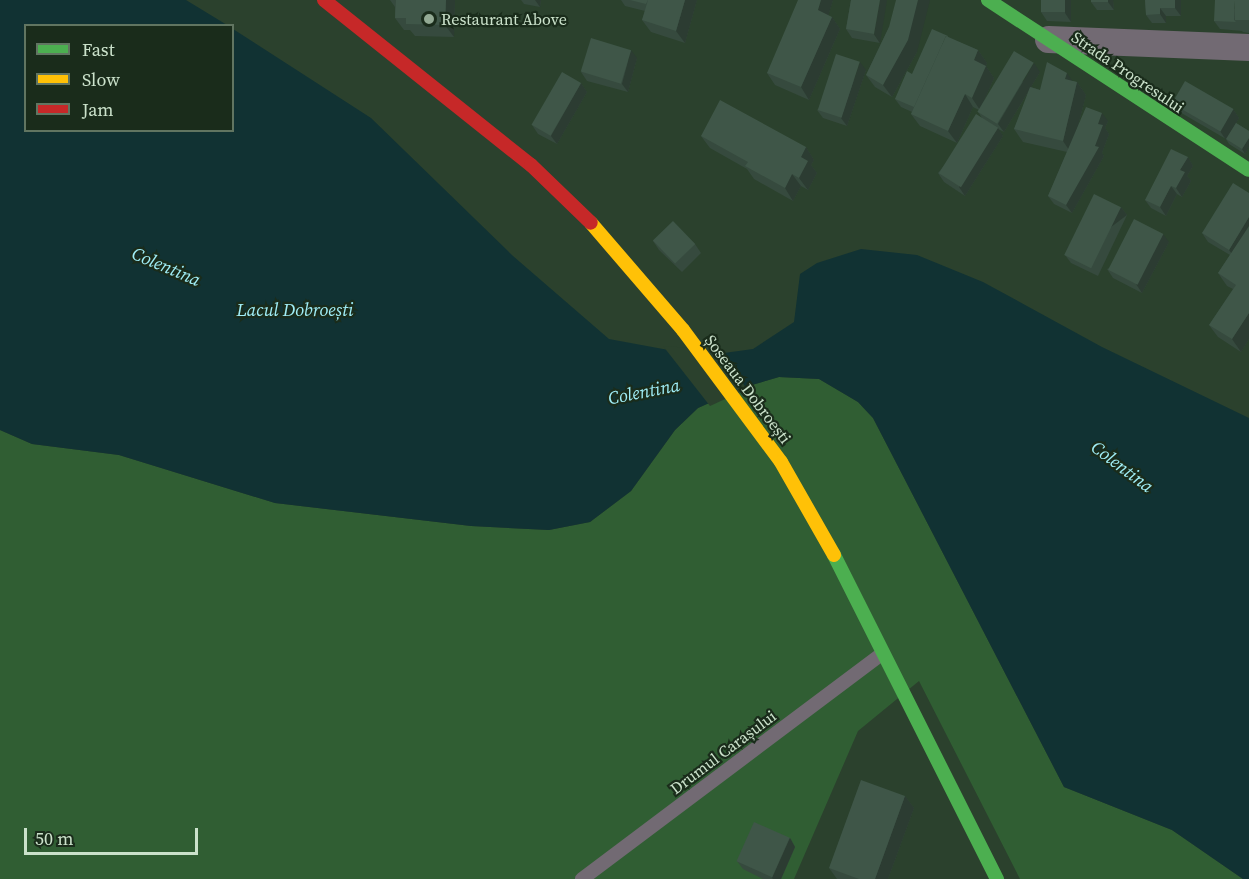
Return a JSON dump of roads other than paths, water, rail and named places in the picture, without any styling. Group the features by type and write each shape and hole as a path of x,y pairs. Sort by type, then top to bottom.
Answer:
{"street":[{"name":"Șoseaua Dobroești","path":"324,0 531,165 639,276 781,462 845,572 996,879"},
{"path":"342,0 346,17"},
{"name":"Strada Progresului","path":"988,0 1249,170"},
{"path":"1048,39 1249,47"}],"lane":[{"name":"Drumul Carașului","path":"582,879 884,652"}],"water":[{"name":"Lacul Dobroești","path":"0,0 186,0 225,24 24,24 24,132 234,132 234,30 371,118 513,256 609,339 674,351 724,353 753,349 794,322 800,274 817,263 861,249 917,255 983,282 1102,347 1249,418 1249,879 1243,879 1172,830 1064,787 873,418 858,402 819,379 779,377 745,387 698,408 675,430 631,491 590,522 549,530 471,526 275,503 119,455 32,444 0,430"}],"place":[{"name":"Restaurant Above","path":"429,19"}],"water label":[{"name":"Colentina","path":"166,267"},
{"name":"Colentina","path":"644,392"},
{"name":"Colentina","path":"1122,467"}]}
